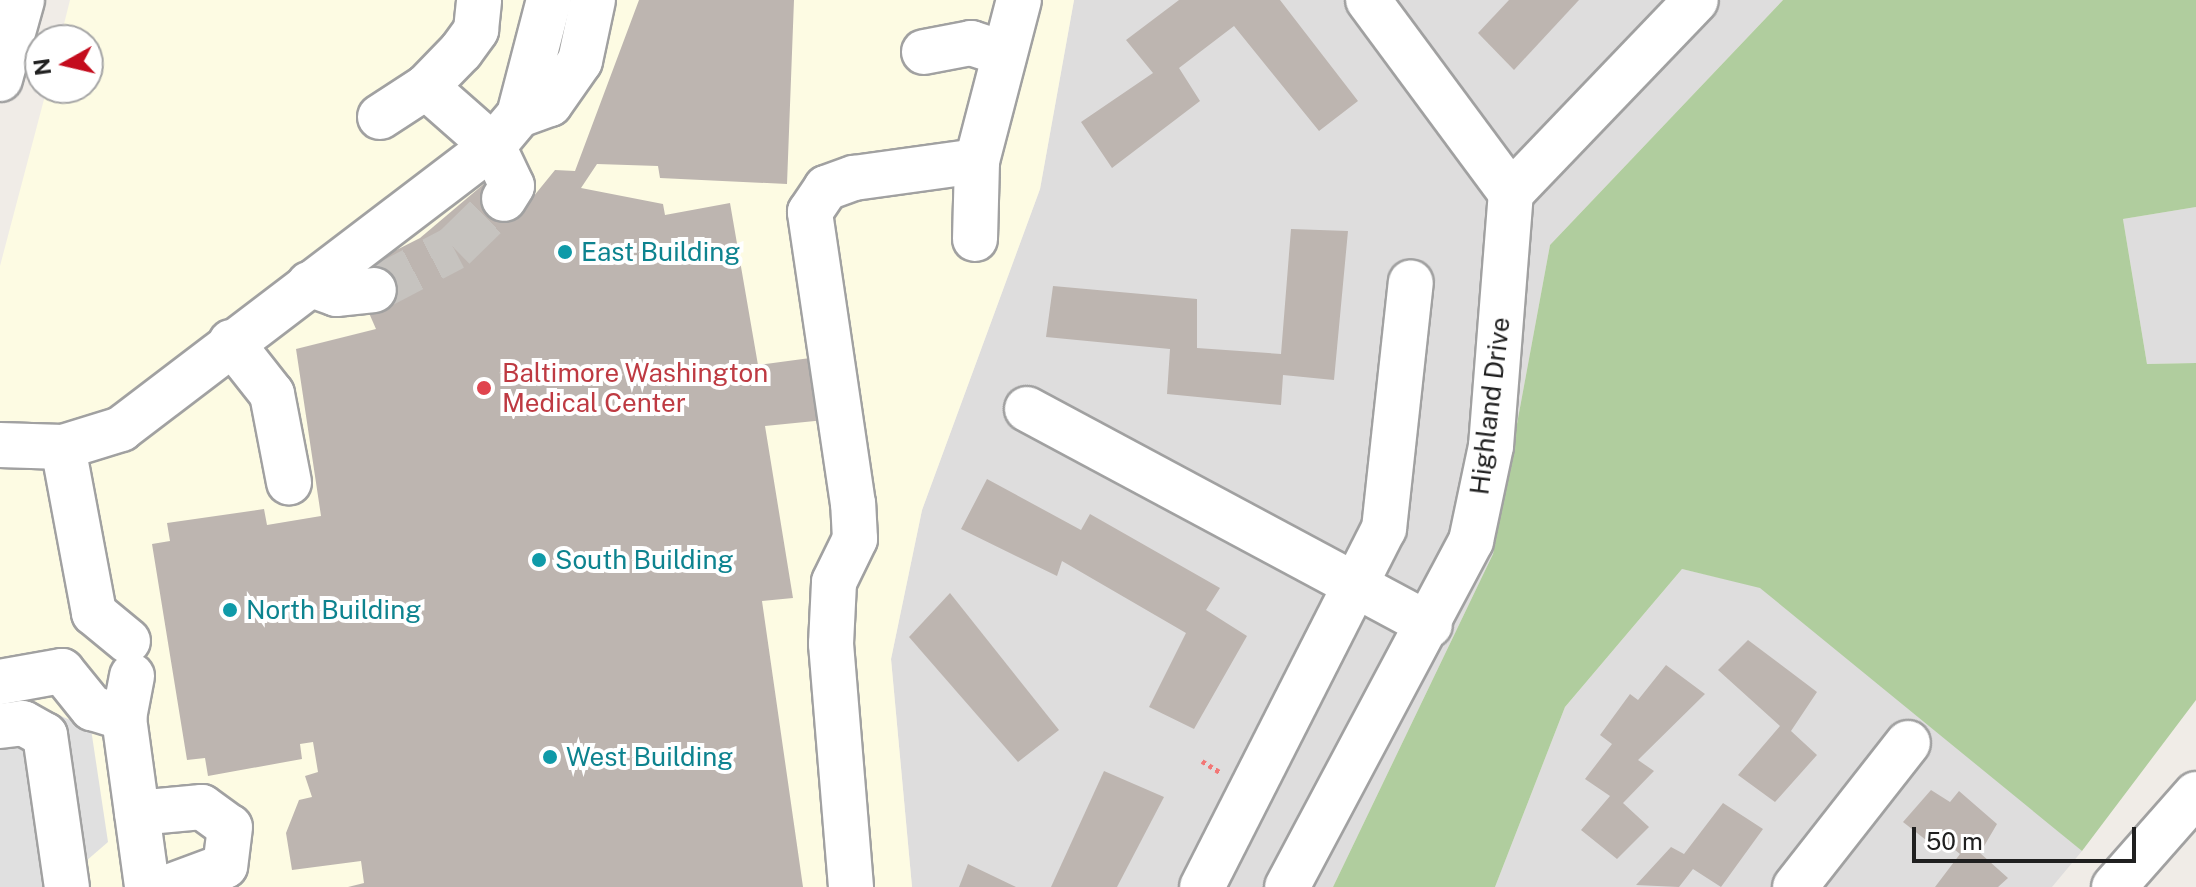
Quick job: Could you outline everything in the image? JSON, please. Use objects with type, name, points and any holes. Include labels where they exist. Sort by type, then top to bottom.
[{"type":"street","points":[[0,79],[22,0]]},
{"type":"street","points":[[380,117],[426,87],[476,30],[479,0]]},
{"type":"street","points":[[975,239],[977,161],[1001,53],[1019,0]]},
{"type":"street","points":[[1368,0],[1511,193],[1696,0]]},
{"type":"street","points":[[0,445],[63,447],[121,429],[506,130],[550,104],[580,61],[592,14],[549,8],[506,130],[512,186],[504,199]]},
{"type":"street","points":[[924,52],[971,43],[1001,53]]},
{"type":"street","points":[[426,87],[506,130]]},
{"type":"street","points":[[851,887],[831,644],[834,582],[855,539],[847,426],[810,212],[826,188],[854,178],[977,161]]},
{"type":"street","name":"Highland Drive","points":[[1287,887],[1430,625],[1471,541],[1491,446],[1511,193]]},
{"type":"street","points":[[1202,887],[1351,583],[1384,529],[1411,282]]},
{"type":"street","points":[[309,284],[336,294],[374,290]]},
{"type":"street","points":[[231,342],[272,394],[289,482]]},
{"type":"street","points":[[1027,409],[1430,625]]},
{"type":"street","points":[[63,447],[94,613],[130,658],[124,718],[147,887]]},
{"type":"street","points":[[62,671],[94,613]]},
{"type":"street","points":[[62,671],[92,708],[124,718]]},
{"type":"street","points":[[0,682],[62,671]]},
{"type":"street","points":[[0,726],[23,723],[45,735],[67,887]]},
{"type":"street","points":[[1795,887],[1908,743]]},
{"type":"street","points":[[2114,887],[2196,794]]},
{"type":"street","points":[[137,813],[202,807],[230,827],[225,866],[168,887]]},
{"type":"shaded area","name":"Baltimore Washington Medical Center","points":[[70,0],[1074,0],[1040,189],[922,510],[891,659],[912,887],[0,887],[0,266],[43,104],[104,104],[104,24],[64,24]]},
{"type":"shaded area","points":[[1074,0],[1783,0],[1550,245],[1493,554],[1333,887],[912,887],[891,659],[922,510],[1040,189]]},
{"type":"shaded area","points":[[2196,207],[2196,363],[2147,364],[2123,219]]},
{"type":"shaded area","points":[[1682,569],[1777,591],[2082,851],[2052,887],[1495,887],[1565,707]]},
{"type":"shaded area","points":[[0,698],[19,698],[91,729],[108,842],[56,887],[0,887]]},
{"type":"green space","points":[[1783,0],[2196,0],[2196,207],[2123,219],[2147,364],[2196,363],[2196,700],[2082,851],[1760,588],[1682,569],[1565,707],[1495,887],[1333,887],[1493,554],[1550,245]]},
{"type":"building","points":[[639,0],[794,0],[787,184],[660,178],[658,166],[597,164],[581,188],[663,204],[665,215],[730,203],[758,365],[825,356],[835,419],[765,426],[793,598],[762,601],[803,887],[348,887],[364,883],[361,861],[292,870],[286,833],[299,800],[312,797],[305,776],[318,772],[313,742],[300,744],[302,759],[208,776],[205,758],[187,760],[152,544],[170,541],[167,523],[264,509],[267,525],[321,516],[296,349],[376,329],[369,313],[382,307],[365,266],[420,238],[485,183],[520,213],[555,170],[575,171]]},
{"type":"building","points":[[1179,0],[1280,0],[1358,101],[1319,131],[1234,26],[1179,68],[1200,101],[1112,168],[1081,122],[1153,73],[1126,40]]},
{"type":"building","points":[[1509,0],[1579,0],[1514,70],[1478,33]]},
{"type":"building","points":[[1291,229],[1348,231],[1334,380],[1283,375],[1281,405],[1167,394],[1170,349],[1046,337],[1053,286],[1197,299],[1197,348],[1281,354]]},
{"type":"building","points":[[987,479],[1081,530],[1090,514],[1220,588],[1206,610],[1247,636],[1194,729],[1149,707],[1186,633],[1062,561],[1057,576],[961,529]]},
{"type":"building","points":[[950,593],[1059,730],[1018,762],[909,637]]},
{"type":"building","points":[[1748,640],[1817,692],[1791,731],[1817,755],[1775,802],[1738,775],[1780,726],[1718,670]]},
{"type":"building","points":[[1666,665],[1705,694],[1638,760],[1654,771],[1623,803],[1649,827],[1617,859],[1581,830],[1610,796],[1585,779],[1612,744],[1600,735],[1630,694],[1638,700]]},
{"type":"building","points":[[1104,771],[1164,797],[1117,887],[1051,887]]},
{"type":"building","points":[[1931,790],[1950,802],[1959,791],[1997,824],[1980,853],[2008,878],[1998,887],[1935,887],[1960,854],[1932,831],[1926,840],[1903,822]]},
{"type":"building","points":[[1723,803],[1763,829],[1721,887],[1693,869],[1679,887],[1636,885],[1671,847],[1684,854]]},
{"type":"building","points":[[968,864],[1016,887],[959,887]]},
{"type":"tunnel","points":[[374,290],[454,248],[504,199]]},
{"type":"place","name":"East Building","points":[[565,252]]},
{"type":"place","name":"Baltimore Washington Medical Center","points":[[484,388]]},
{"type":"place","name":"South Building","points":[[539,560]]},
{"type":"place","name":"North Building","points":[[230,610]]},
{"type":"place","name":"West Building","points":[[550,757]]}]
